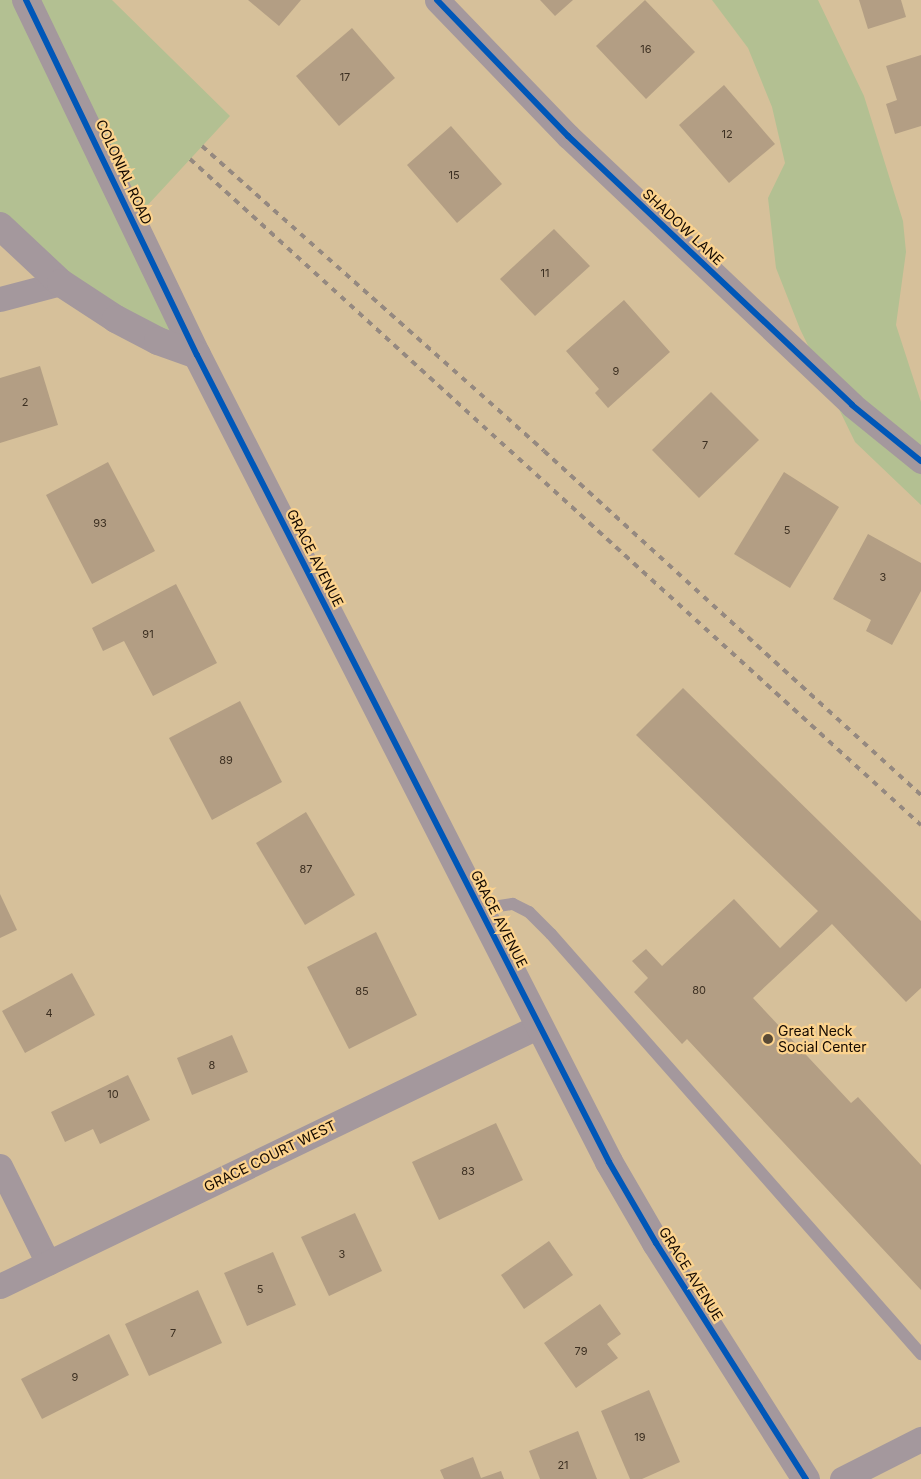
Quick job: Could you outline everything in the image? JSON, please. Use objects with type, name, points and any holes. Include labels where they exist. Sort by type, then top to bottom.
[{"type":"street","name":"COLONIAL ROAD","points":[[26,0],[197,355]]},
{"type":"street","name":"SHADOW LANE","points":[[437,0],[575,143],[852,405],[921,461]]},
{"type":"street","points":[[0,226],[61,283],[116,319],[158,341],[197,355]]},
{"type":"street","points":[[0,299],[61,283]]},
{"type":"street","name":"GRACE AVENUE","points":[[197,355],[609,1162],[656,1243],[806,1479]]},
{"type":"street","name":"GRACE COURT WEST","points":[[0,1286],[539,1026]]},
{"type":"street","points":[[0,1166],[48,1263]]},
{"type":"street","points":[[842,1479],[921,1439]]},
{"type":"lane","points":[[480,908],[513,904],[529,912],[540,923],[921,1354]]},
{"type":"green space","points":[[0,0],[112,0],[230,116],[133,221],[197,355],[158,341],[0,226]]},
{"type":"green space","points":[[712,0],[818,0],[864,96],[903,221],[906,252],[896,325],[921,402],[921,505],[855,442],[800,329],[776,268],[768,198],[785,163],[772,107],[748,48]]},
{"type":"building","points":[[248,0],[301,0],[279,26]]},
{"type":"building","points":[[540,0],[573,0],[555,16]]},
{"type":"building","points":[[645,0],[695,52],[646,99],[596,46]]},
{"type":"building","points":[[859,0],[901,0],[906,17],[868,29]]},
{"type":"building","points":[[352,28],[395,78],[339,126],[296,76]]},
{"type":"building","points":[[921,55],[921,126],[895,134],[886,104],[897,100],[886,66]]},
{"type":"building","points":[[724,85],[775,144],[729,183],[679,125]]},
{"type":"building","points":[[451,126],[502,184],[457,223],[407,165]]},
{"type":"building","points":[[554,229],[590,266],[535,316],[500,279]]},
{"type":"building","points":[[624,300],[670,352],[608,408],[595,393],[599,389],[566,351]]},
{"type":"building","points":[[40,366],[58,425],[0,443],[0,378]]},
{"type":"building","points":[[711,392],[759,440],[699,498],[652,450]]},
{"type":"building","points":[[108,462],[155,551],[92,584],[46,495]]},
{"type":"building","points":[[784,472],[839,507],[790,588],[734,554]]},
{"type":"building","points":[[868,534],[921,563],[921,591],[892,645],[866,631],[871,620],[833,599]]},
{"type":"building","points":[[176,584],[217,663],[153,696],[124,641],[103,651],[92,628]]},
{"type":"building","points":[[683,688],[921,921],[921,988],[906,1002],[832,924],[753,998],[851,1103],[858,1097],[921,1165],[921,1290],[687,1039],[682,1044],[634,992],[648,978],[632,961],[646,949],[662,966],[734,899],[780,948],[818,911],[636,735]]},
{"type":"building","points":[[240,701],[282,782],[212,820],[169,738]]},
{"type":"building","points":[[306,812],[355,895],[305,925],[256,843]]},
{"type":"building","points":[[0,894],[17,930],[0,938]]},
{"type":"building","points":[[376,932],[417,1015],[349,1049],[307,967]]},
{"type":"building","points":[[72,973],[95,1015],[25,1053],[2,1011]]},
{"type":"building","points":[[232,1035],[248,1072],[192,1095],[177,1058]]},
{"type":"building","points":[[128,1075],[150,1120],[100,1144],[93,1129],[65,1142],[51,1112]]},
{"type":"building","points":[[496,1123],[523,1180],[439,1220],[412,1162]]},
{"type":"building","points":[[355,1213],[382,1271],[329,1296],[301,1237]]},
{"type":"building","points":[[549,1241],[573,1275],[524,1309],[501,1275]]},
{"type":"building","points":[[273,1252],[296,1305],[247,1326],[224,1273]]},
{"type":"building","points":[[198,1290],[222,1343],[149,1376],[125,1324]]},
{"type":"building","points":[[600,1304],[621,1334],[607,1344],[618,1358],[576,1388],[544,1343]]},
{"type":"building","points":[[109,1334],[129,1375],[42,1419],[21,1379]]},
{"type":"building","points":[[649,1390],[680,1462],[642,1479],[630,1479],[601,1411]]},
{"type":"building","points":[[578,1431],[597,1479],[540,1479],[529,1451]]},
{"type":"building","points":[[473,1457],[481,1478],[501,1471],[504,1479],[444,1479],[440,1470]]},
{"type":"railway","points":[[202,146],[544,451],[921,795]]},
{"type":"railway","points":[[190,159],[921,825]]},
{"type":"cycle path","points":[[26,0],[197,355],[609,1162],[656,1243],[806,1479]]},
{"type":"cycle path","points":[[437,0],[568,136],[852,405],[921,461]]},
{"type":"place","name":"Great Neck Social Center","points":[[768,1039]]}]
